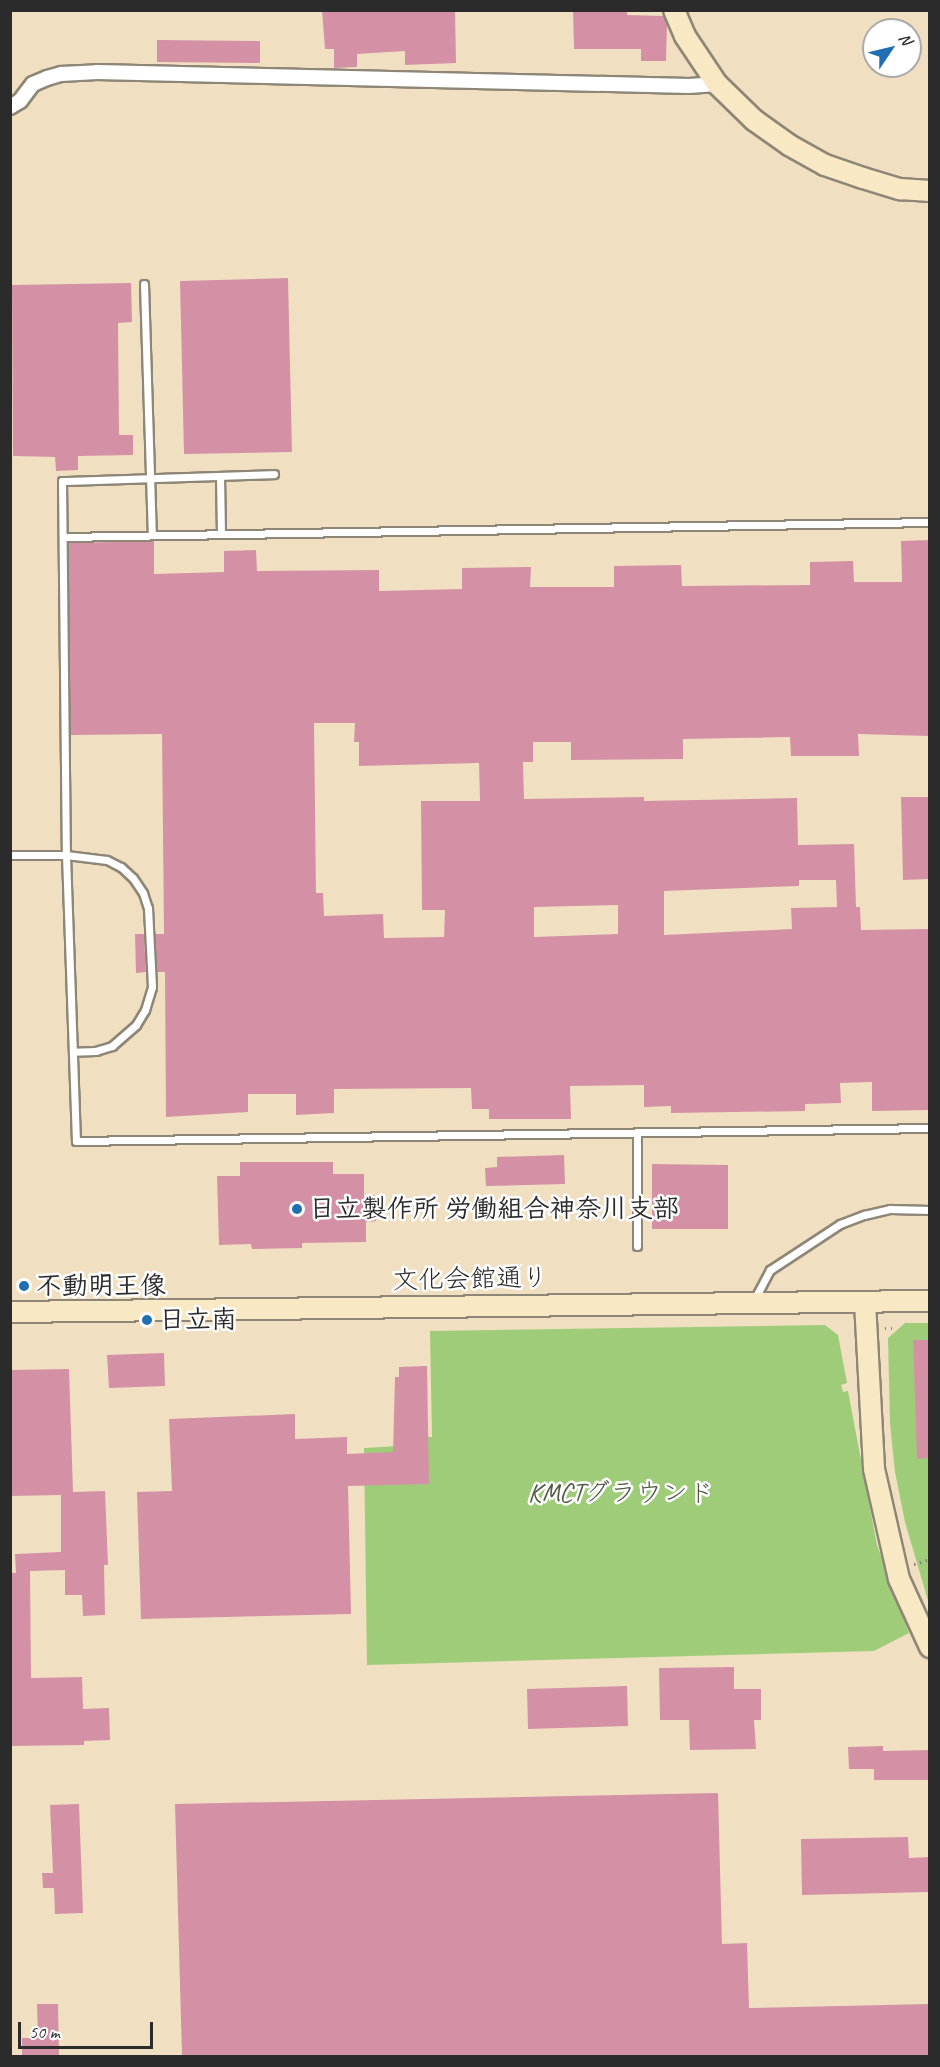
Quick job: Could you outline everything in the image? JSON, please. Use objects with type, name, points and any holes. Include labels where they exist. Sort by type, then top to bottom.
[{"type":"street","points":[[674,10],[686,36],[717,84],[754,120],[789,145],[825,165],[900,189],[930,190]]},
{"type":"street","points":[[10,107],[20,101],[33,84],[47,78],[61,74],[97,72],[689,86],[717,84]]},
{"type":"street","name":"文化会館通り","points":[[10,1312],[930,1301]]},
{"type":"street","points":[[865,1302],[874,1469],[899,1579],[930,1647]]},
{"type":"lane","points":[[144,284],[152,534]]},
{"type":"lane","points":[[274,474],[62,482],[66,855],[76,1141],[637,1135],[930,1128]]},
{"type":"lane","points":[[220,476],[221,534]]},
{"type":"lane","points":[[63,537],[930,522]]},
{"type":"lane","points":[[10,855],[66,855],[114,864],[133,878],[148,908],[152,987],[145,1010],[125,1038],[104,1049],[73,1052]]},
{"type":"lane","points":[[637,1135],[637,1246]]},
{"type":"lane","points":[[753,1302],[770,1270],[840,1224],[890,1209],[930,1210]]},
{"type":"path","points":[[885,1328],[892,1328]]},
{"type":"path","points":[[912,1565],[930,1559]]},
{"type":"green space","points":[[905,1323],[929,1323],[929,1604],[905,1522],[895,1472],[890,1423],[888,1338]]},
{"type":"green space","name":"KMCTグラウンド","points":[[825,1325],[838,1335],[847,1383],[841,1385],[843,1392],[848,1391],[877,1545],[909,1633],[874,1651],[367,1665],[364,1448],[417,1445],[416,1438],[432,1437],[430,1331]]},
{"type":"building","points":[[322,10],[455,10],[456,63],[405,65],[405,51],[357,54],[357,67],[334,68],[334,49],[325,49]]},
{"type":"building","points":[[573,10],[627,10],[627,15],[664,16],[667,23],[666,61],[641,61],[641,49],[574,49]]},
{"type":"building","points":[[157,40],[260,41],[260,63],[157,62]]},
{"type":"building","points":[[288,278],[292,452],[184,454],[180,281]]},
{"type":"building","points":[[131,283],[132,322],[118,323],[119,435],[133,435],[133,455],[78,456],[78,470],[56,471],[55,457],[13,456],[12,285]]},
{"type":"building","points":[[930,540],[930,736],[858,734],[859,756],[791,756],[790,737],[683,739],[683,759],[571,760],[571,742],[533,742],[533,762],[523,762],[524,799],[644,797],[644,801],[797,798],[798,845],[854,844],[856,907],[860,907],[861,930],[930,929],[930,1110],[872,1111],[872,1082],[840,1083],[841,1103],[805,1104],[805,1111],[671,1113],[671,1106],[644,1107],[644,1085],[570,1086],[571,1119],[489,1119],[489,1109],[472,1109],[471,1088],[334,1089],[334,1113],[296,1115],[296,1094],[248,1094],[248,1112],[166,1117],[165,972],[157,972],[155,934],[164,934],[162,734],[70,735],[68,543],[154,541],[154,574],[224,572],[224,551],[256,550],[257,571],[379,570],[379,591],[462,589],[462,568],[531,567],[530,587],[614,587],[614,566],[681,565],[682,586],[810,585],[810,562],[853,561],[854,582],[902,582],[901,541]],"holes":[[[314,723],[355,723],[354,742],[359,742],[359,766],[479,763],[480,801],[421,801],[422,910],[445,910],[444,937],[384,938],[383,914],[324,916],[323,893],[316,893]],[[799,880],[836,880],[837,907],[791,908],[792,929],[664,935],[664,891],[799,886]],[[618,905],[618,934],[534,937],[534,907]]]},
{"type":"building","points":[[901,797],[930,797],[930,879],[903,880]]},
{"type":"building","points":[[135,934],[144,934],[146,972],[136,973]]},
{"type":"building","points":[[564,1155],[565,1184],[486,1186],[485,1168],[497,1167],[497,1157]]},
{"type":"building","name":"日立製作所 労働組合神奈川支部","points":[[240,1162],[333,1162],[333,1174],[364,1174],[364,1196],[375,1195],[376,1221],[366,1222],[366,1242],[302,1243],[302,1248],[252,1249],[251,1244],[219,1245],[217,1176],[240,1176]]},
{"type":"building","points":[[652,1164],[728,1165],[728,1229],[652,1229]]},
{"type":"building","points":[[913,1340],[930,1340],[930,1458],[917,1459]]},
{"type":"building","points":[[164,1353],[165,1386],[109,1388],[107,1355]]},
{"type":"building","points":[[427,1366],[429,1484],[348,1486],[351,1614],[141,1619],[137,1492],[172,1491],[169,1419],[295,1414],[295,1439],[347,1437],[347,1454],[393,1452],[395,1377],[399,1377],[399,1367]]},
{"type":"building","points":[[69,1369],[73,1492],[105,1491],[108,1565],[104,1565],[105,1615],[83,1616],[82,1595],[65,1595],[65,1570],[30,1571],[31,1678],[82,1677],[83,1709],[109,1708],[110,1740],[84,1741],[84,1745],[10,1746],[10,1573],[16,1573],[15,1554],[61,1552],[61,1495],[10,1496],[10,1370]]},
{"type":"building","points":[[734,1667],[734,1689],[761,1689],[761,1720],[754,1720],[756,1749],[690,1750],[689,1720],[660,1720],[659,1668]]},
{"type":"building","points":[[627,1686],[628,1726],[528,1729],[527,1689]]},
{"type":"building","points":[[883,1746],[883,1751],[930,1750],[930,1780],[874,1780],[874,1769],[849,1769],[848,1747]]},
{"type":"building","points":[[718,1793],[722,1944],[747,1943],[749,2008],[929,2004],[930,2056],[182,2056],[175,1804]]},
{"type":"building","points":[[79,1804],[83,1913],[55,1914],[54,1888],[43,1888],[42,1873],[53,1873],[50,1805]]},
{"type":"building","points":[[908,1837],[909,1858],[930,1857],[930,1892],[802,1895],[801,1839]]},
{"type":"building","points":[[37,2004],[58,2004],[59,2056],[22,2056],[22,2038],[38,2038]]},
{"type":"place","name":"日立製作所 労働組合神奈川支部","points":[[297,1209]]},
{"type":"place","name":"不動明王像","points":[[24,1286]]},
{"type":"place","name":"日立南","points":[[147,1320]]}]
